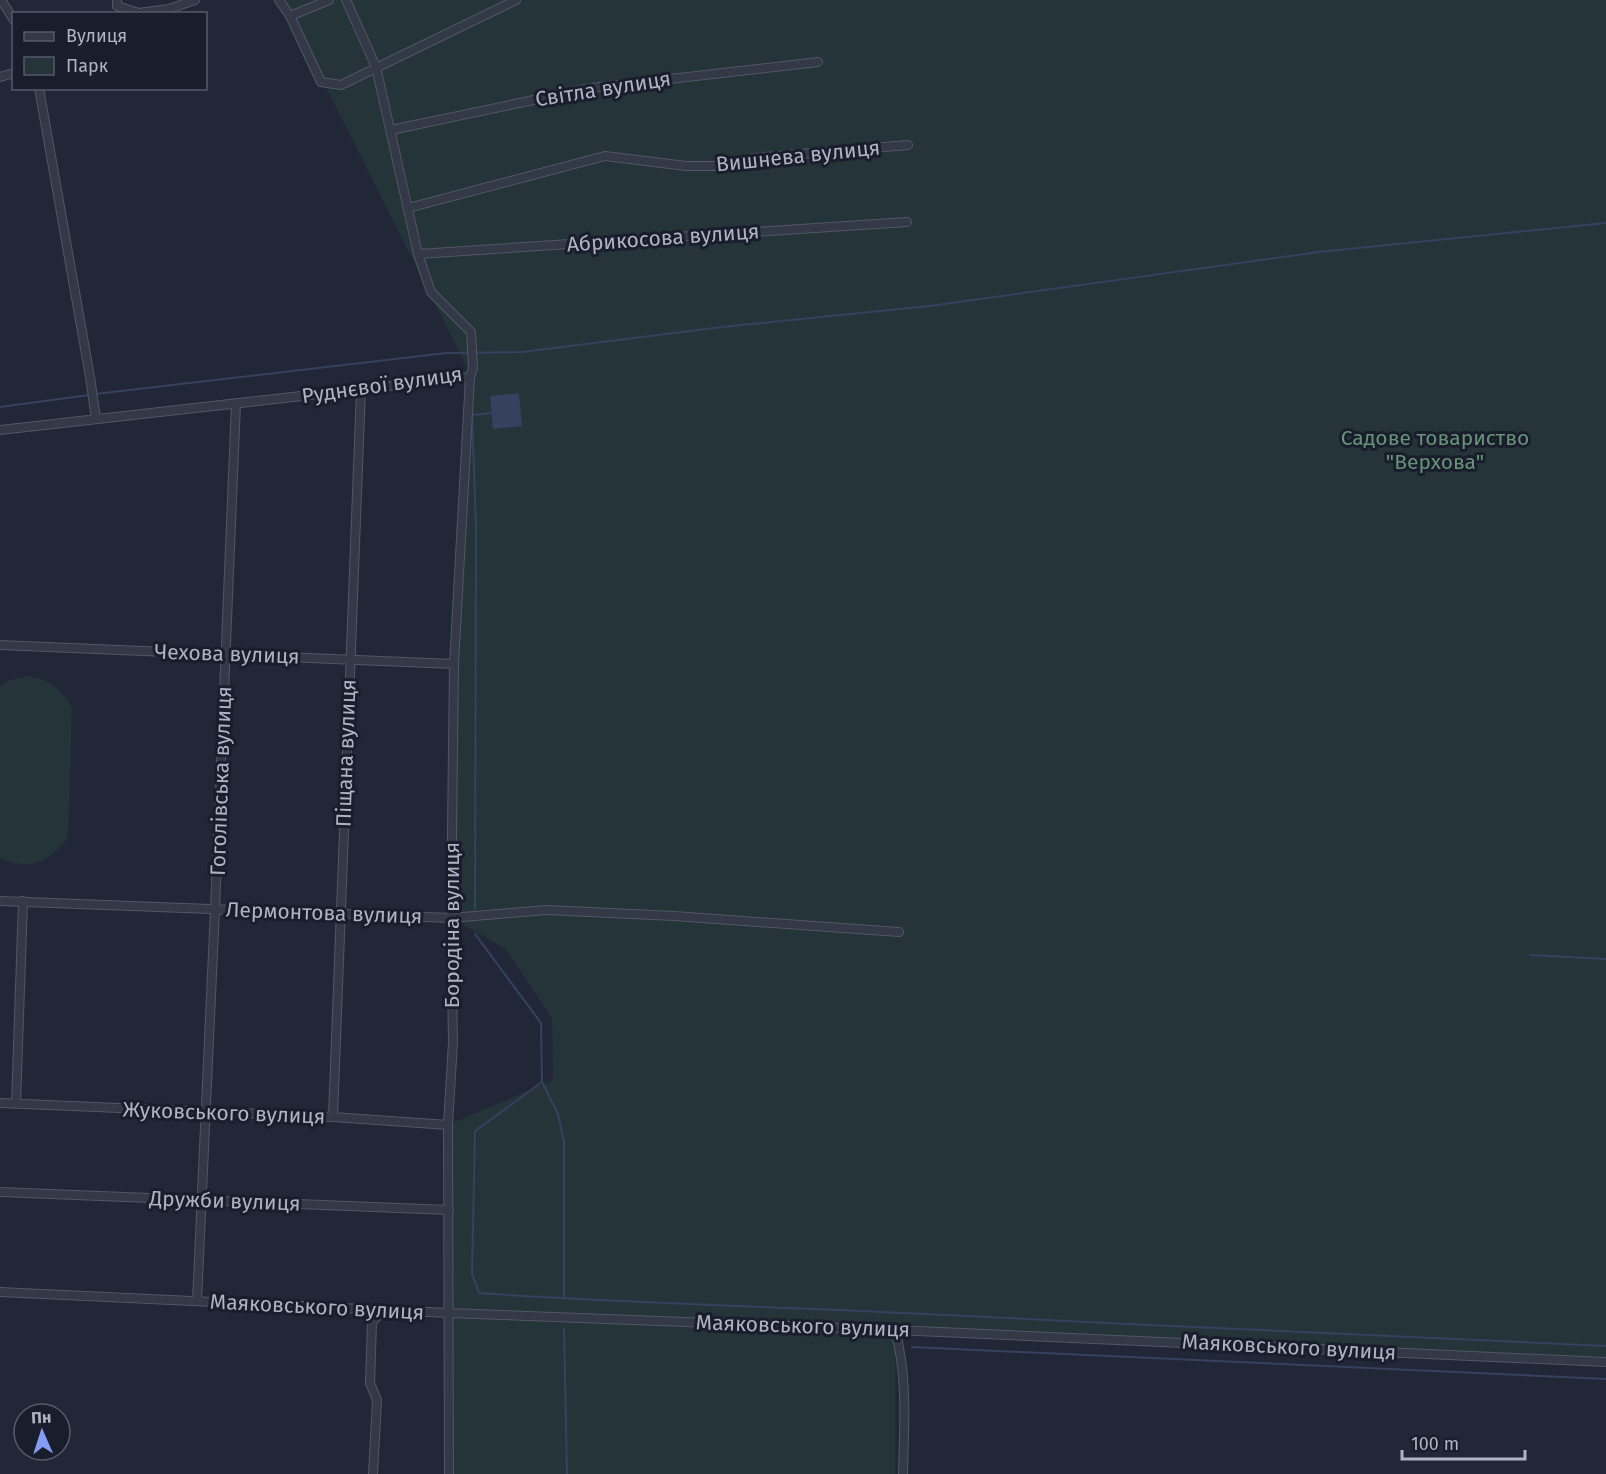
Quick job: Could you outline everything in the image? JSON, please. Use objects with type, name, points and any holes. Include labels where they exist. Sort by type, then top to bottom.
[{"type":"street","points":[[1,0],[12,17]]},
{"type":"street","points":[[146,12],[169,9],[195,0]]},
{"type":"street","points":[[279,0],[290,16],[321,82],[341,85],[516,0]]},
{"type":"street","points":[[290,16],[328,0]]},
{"type":"street","name":"Руднєвої вулиця","points":[[0,430],[361,389],[472,372],[471,332],[431,292],[418,254],[376,67],[346,0]]},
{"type":"street","points":[[116,6],[136,12]]},
{"type":"street","name":"Світла вулиця","points":[[391,130],[591,88],[818,62]]},
{"type":"street","points":[[39,90],[96,419]]},
{"type":"street","name":"Вишнева вулиця","points":[[408,208],[605,156],[686,166],[739,166],[754,158],[908,145]]},
{"type":"street","name":"Абрикосова вулиця","points":[[418,254],[907,222]]},
{"type":"street","name":"Бородіна вулиця","points":[[449,1474],[448,1125],[453,1042],[451,918],[454,664],[472,372]]},
{"type":"street","name":"Піщана вулиця","points":[[333,1117],[361,389]]},
{"type":"street","name":"Гоголівська вулиця","points":[[197,1302],[236,404]]},
{"type":"street","name":"Чехова вулиця","points":[[0,645],[454,664]]},
{"type":"street","name":"Лермонтова вулиця","points":[[0,901],[451,918],[547,910],[674,916],[899,932]]},
{"type":"street","points":[[16,1104],[23,902]]},
{"type":"street","name":"Жуковського вулиця","points":[[0,1103],[333,1117],[448,1125]]},
{"type":"street","name":"Дружби вулиця","points":[[0,1192],[449,1210]]},
{"type":"street","name":"Маяковського вулиця","points":[[0,1293],[1606,1362]]},
{"type":"street","points":[[373,1474],[377,1401],[370,1383],[372,1322],[384,1310]]},
{"type":"street","points":[[895,1330],[902,1354],[905,1399],[903,1474]]},
{"type":"green space","name":"Садове товариство \"Верхова\"","points":[[282,0],[1606,0],[1606,1357],[450,1311],[448,1125],[553,1080],[552,1018],[506,949],[451,918],[454,664],[472,377]]},
{"type":"green space","points":[[28,676],[54,686],[72,708],[68,837],[54,853],[46,858],[30,864],[21,864],[0,858],[0,686],[10,680]]},
{"type":"green space","points":[[451,1314],[895,1331],[895,1474],[450,1474]]},
{"type":"water","points":[[519,393],[522,426],[493,429],[490,396]]},
{"type":"waterway","points":[[95,394],[446,353],[522,352],[722,327],[930,306],[1319,252],[1606,223]]},
{"type":"waterway","points":[[0,407],[89,395]]},
{"type":"waterway","points":[[475,909],[476,527],[472,415],[492,413]]},
{"type":"waterway","points":[[475,934],[541,1023],[542,1082],[475,1131],[472,1274],[479,1293],[1606,1346]]},
{"type":"waterway","points":[[1530,955],[1606,959]]},
{"type":"waterway","points":[[542,1082],[558,1114],[564,1142],[564,1299]]},
{"type":"waterway","points":[[564,1329],[567,1474]]},
{"type":"waterway","points":[[912,1347],[1606,1379]]}]
